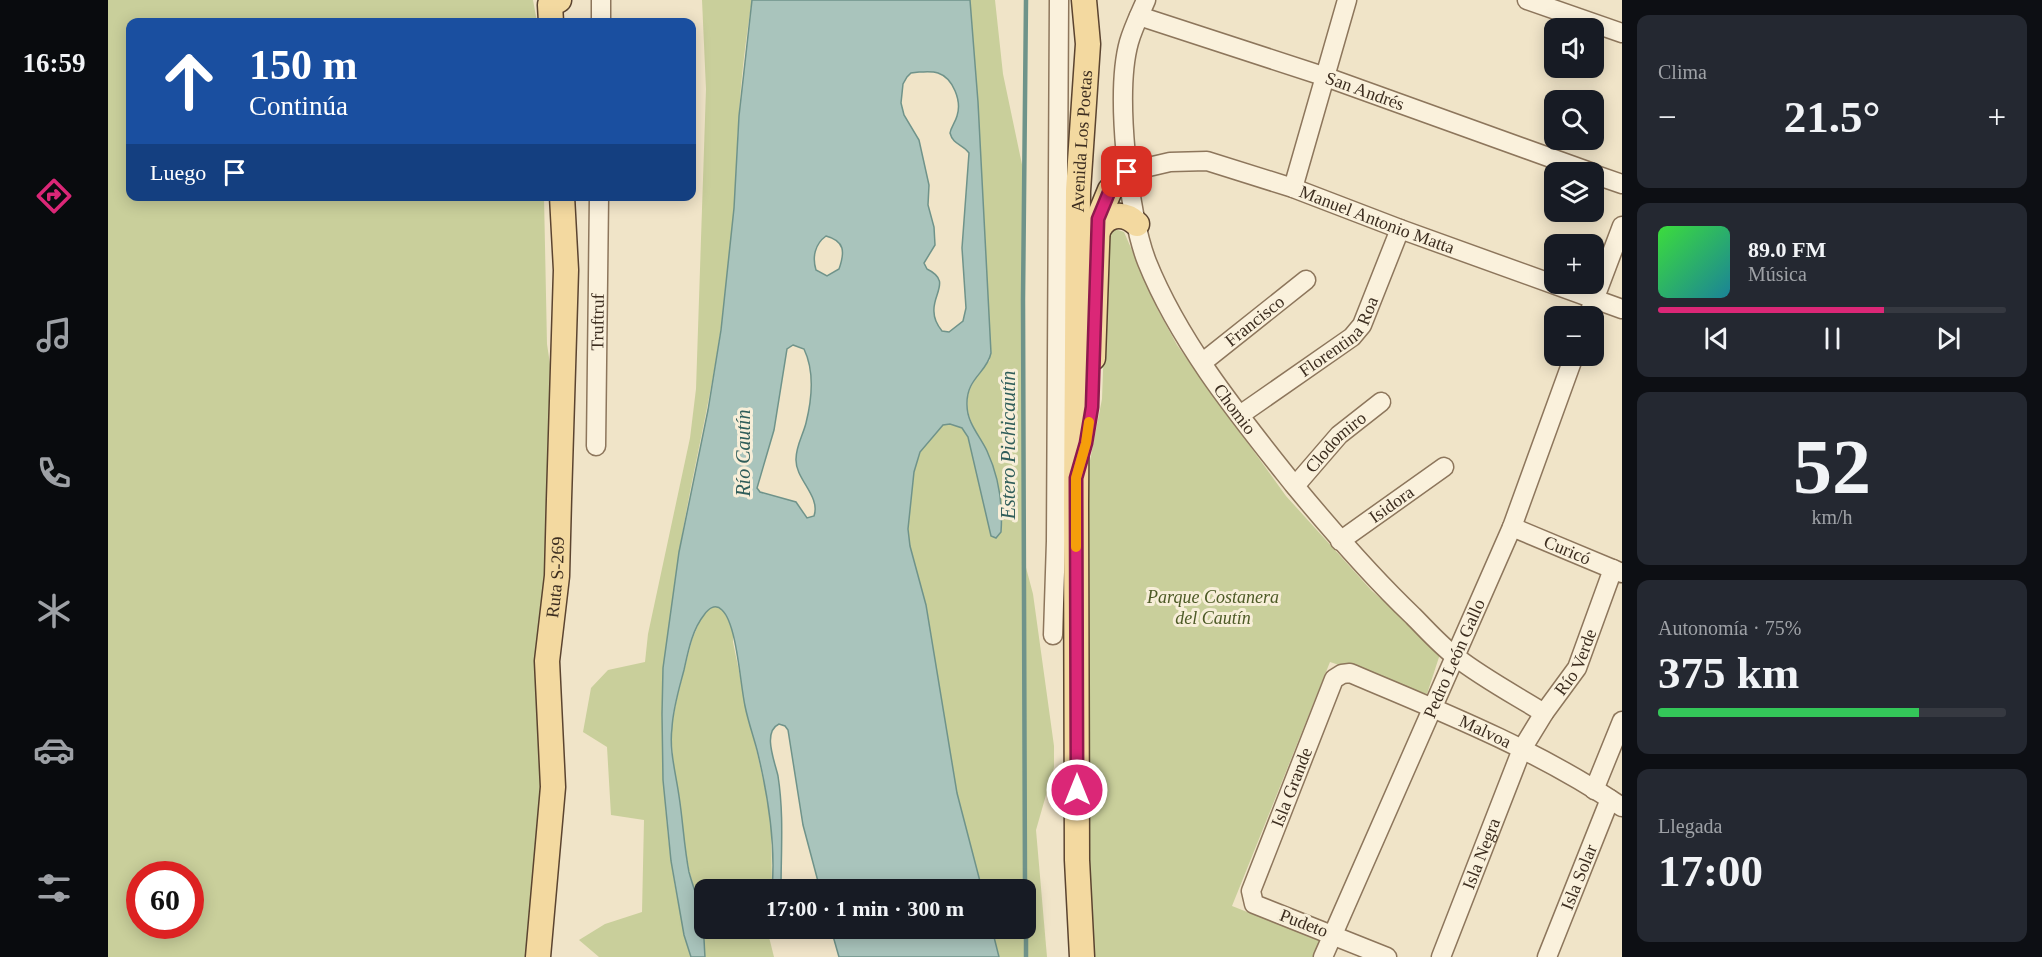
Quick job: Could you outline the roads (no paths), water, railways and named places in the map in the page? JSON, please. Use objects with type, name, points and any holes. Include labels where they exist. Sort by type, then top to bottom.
[{"type":"main road","name":"Avenida Los Poetas","points":[[1082,957],[1077,860],[1076,478],[1078,191],[1088,44],[1084,0]]},
{"type":"main road","name":"Avenida Los Poetas","points":[[1088,44],[1100,0]]},
{"type":"main road","points":[[1076,478],[1086,443],[1092,407],[1098,219],[1105,199],[1118,180],[1127,172]]},
{"type":"main road","name":"Ruta S-269","points":[[538,957],[553,787],[547,661],[557,576],[560,499],[566,270],[562,201]]},
{"type":"main road","points":[[1096,234],[1102,222],[1114,216],[1127,217],[1137,224]]},
{"type":"street","points":[[601,0],[601,18]]},
{"type":"street","points":[[1053,635],[1056,541],[1059,0]]},
{"type":"street","points":[[1293,188],[1347,0]]},
{"type":"street","points":[[1527,0],[1575,8],[1622,33]]},
{"type":"street","name":"San Andrés","points":[[1143,8],[1561,162]]},
{"type":"street","name":"Chomio","points":[[1143,8],[1129,43],[1125,70],[1127,172],[1146,260],[1180,328],[1240,415],[1295,486],[1374,579],[1455,657],[1544,713]]},
{"type":"street","name":"Manuel Antonio Matta","points":[[1127,172],[1170,162],[1207,161],[1293,188],[1587,306]]},
{"type":"street","name":"San Andrés","points":[[1604,178],[1622,184]]},
{"type":"street","name":"Truftruf","points":[[596,446],[599,201]]},
{"type":"street","points":[[1593,306],[1622,226]]},
{"type":"street","name":"Florentina Roa","points":[[1240,415],[1352,337],[1362,325],[1400,229]]},
{"type":"street","name":"Francisco","points":[[1203,362],[1306,280]]},
{"type":"street","name":"Manuel Antonio Matta","points":[[1604,308],[1622,309]]},
{"type":"street","name":"Pedro León Gallo","points":[[1323,957],[1512,527],[1570,366]]},
{"type":"street","name":"Clodomiro","points":[[1295,486],[1339,435],[1381,402]]},
{"type":"street","name":"Isidora","points":[[1340,541],[1444,467]]},
{"type":"street","name":"Curicó","points":[[1512,527],[1617,571]]},
{"type":"street","name":"Río Verde","points":[[1522,749],[1576,668],[1617,571]]},
{"type":"street","name":"Malvoa","points":[[1342,674],[1350,673],[1432,707],[1522,749],[1616,803]]},
{"type":"street","name":"Isla Grande","points":[[1254,904],[1251,891],[1334,680],[1342,674]]},
{"type":"street","points":[[1594,790],[1622,721]]},
{"type":"street","name":"Isla Negra","points":[[1441,957],[1522,749]]},
{"type":"street","name":"Isla Solar","points":[[1547,957],[1616,803]]},
{"type":"street","name":"Pudeto","points":[[1254,904],[1387,957]]},
{"type":"water","name":"Río Cautín","points":[[752,0],[970,0],[978,102],[991,353],[989,360],[970,388],[967,405],[969,418],[987,451],[997,481],[1001,501],[1001,532],[996,538],[991,536],[968,437],[962,428],[950,424],[943,425],[920,452],[914,472],[908,529],[910,546],[926,605],[957,793],[979,879],[817,879],[803,825],[788,730],[779,724],[774,728],[770,740],[781,804],[781,879],[773,879],[772,837],[765,784],[745,706],[735,640],[727,617],[722,610],[714,607],[700,621],[691,641],[675,706],[671,736],[687,863],[694,888],[694,939],[704,939],[705,957],[691,957],[684,935],[671,861],[663,780],[663,668],[679,552],[708,410],[721,330],[734,208],[739,116]],"holes":[[[931,72],[943,76],[955,91],[958,110],[950,133],[953,140],[969,153],[962,248],[966,308],[963,321],[949,332],[942,331],[935,317],[934,305],[940,283],[924,263],[935,245],[934,227],[928,205],[929,185],[919,140],[904,115],[901,103],[903,84],[907,77],[911,73]],[[826,236],[837,241],[843,252],[839,269],[827,276],[816,270],[815,265],[815,251]],[[793,345],[804,349],[811,376],[808,414],[796,459],[799,474],[814,501],[814,516],[807,518],[796,502],[760,492],[757,488],[774,430],[787,349]]]},
{"type":"water","points":[[834,939],[994,939],[999,957],[839,957]]},
{"type":"waterway","name":"Estero Pichicautín","points":[[1025,879],[1023,300],[1026,0]]},
{"type":"waterway","name":"Estero Pichicautín","points":[[1026,939],[1026,957]]},
{"type":"park label","name":"Parque Costanera del Cautín","points":[[1213,607]]}]
